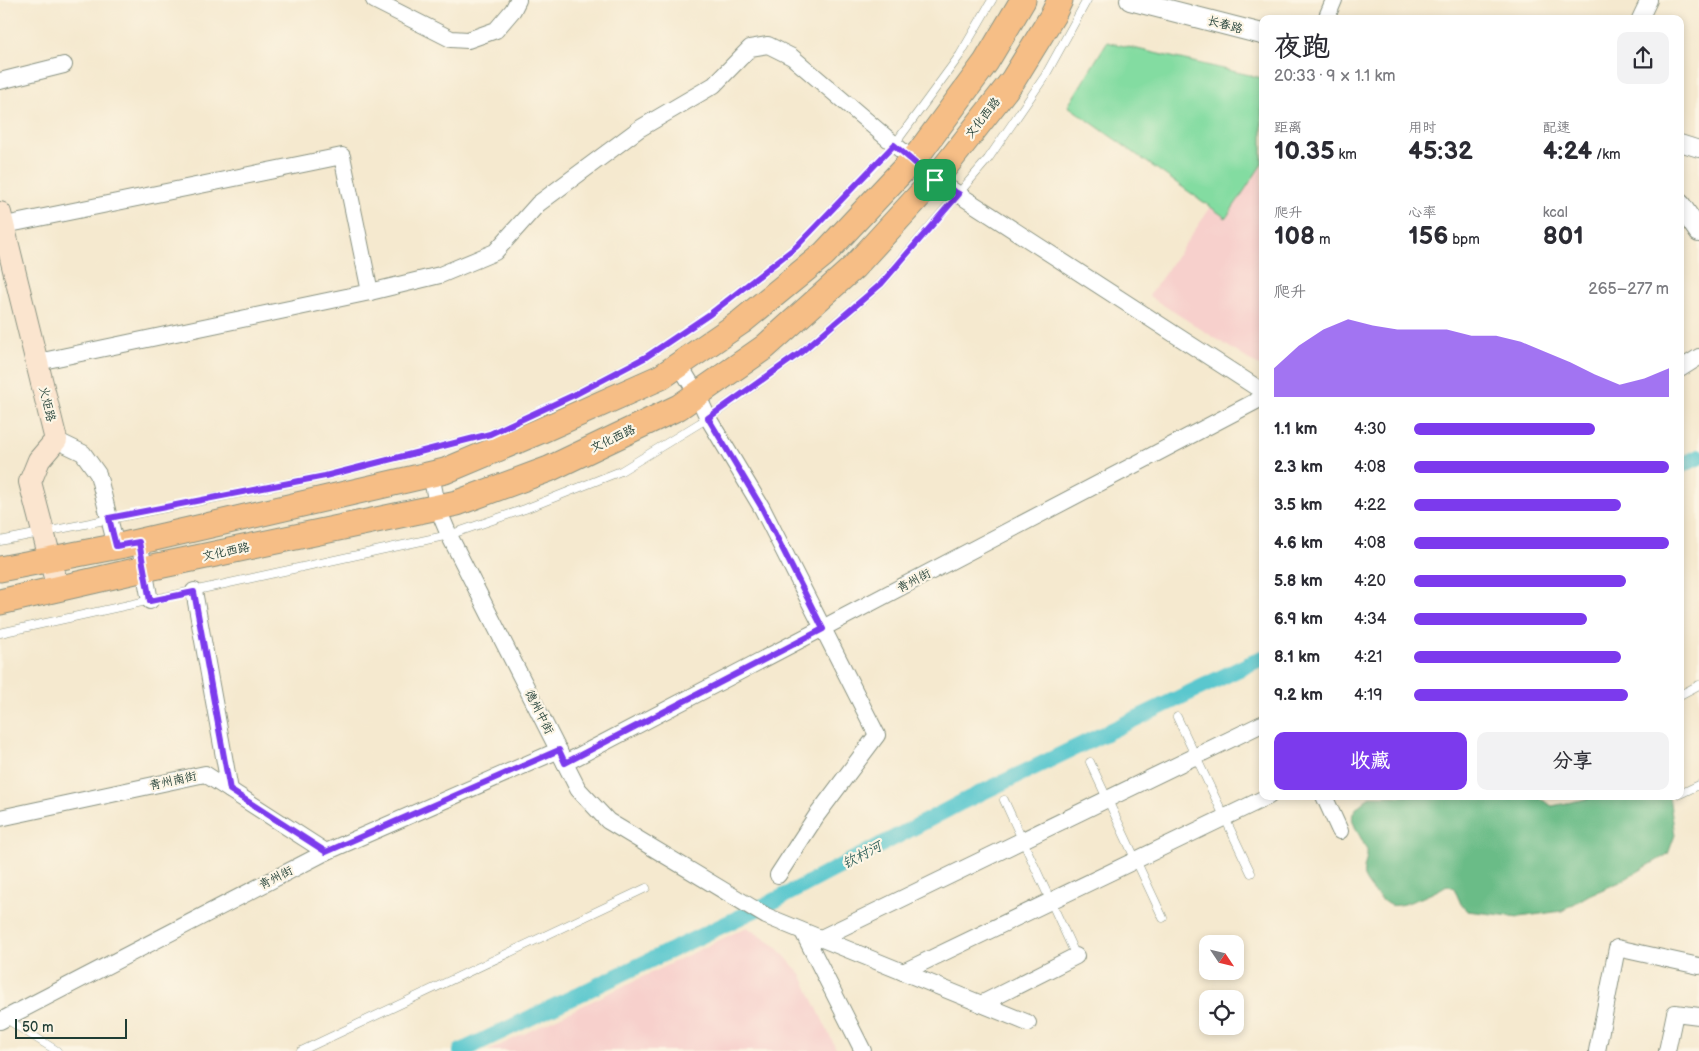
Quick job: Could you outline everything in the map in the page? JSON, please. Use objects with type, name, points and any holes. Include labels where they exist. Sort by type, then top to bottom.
[{"type":"main road","points":[[0,570],[127,544],[446,471],[661,377],[741,322],[824,254],[903,153],[919,153],[986,62],[1024,0]]},
{"type":"main road","name":"文化西路","points":[[0,602],[144,569],[438,509],[549,469],[679,407],[765,347],[854,267],[935,180],[1013,80],[1053,15],[1060,0]]},
{"type":"main road","name":"火炬路","points":[[1,221],[38,362],[56,440]]},
{"type":"main road","points":[[56,440],[40,460],[30,482],[58,589]]},
{"type":"street","points":[[374,0],[451,39],[468,40],[496,30],[513,10],[518,0]]},
{"type":"street","name":"长春路","points":[[1130,0],[1259,33]]},
{"type":"street","points":[[1328,15],[1334,0]]},
{"type":"street","points":[[1642,15],[1649,0]]},
{"type":"street","points":[[38,362],[370,292],[440,275],[495,252],[538,204],[639,129],[714,85],[750,48],[768,44],[792,56],[935,180],[1259,389]]},
{"type":"street","points":[[0,81],[64,65]]},
{"type":"street","points":[[1684,145],[1699,149]]},
{"type":"street","points":[[1,221],[342,156],[370,292]]},
{"type":"street","points":[[1684,210],[1699,232]]},
{"type":"street","points":[[1684,366],[1699,357]]},
{"type":"street","points":[[679,364],[697,394],[708,418],[762,508],[877,735],[817,815],[778,876]]},
{"type":"street","name":"青州街","points":[[3,1020],[326,852],[562,756],[823,629],[1259,400]]},
{"type":"street","points":[[56,440],[83,453],[98,474],[109,518],[144,569],[150,601]]},
{"type":"street","name":"德州中街","points":[[431,474],[438,509],[449,535],[578,789],[608,821],[766,916],[1028,1023]]},
{"type":"street","points":[[194,592],[230,790]]},
{"type":"street","points":[[819,939],[1259,725]]},
{"type":"street","name":"青州南街","points":[[0,818],[205,774],[326,852]]},
{"type":"street","points":[[903,972],[1261,800]]},
{"type":"street","points":[[1326,800],[1340,831]]},
{"type":"street","points":[[803,932],[863,1051]]},
{"type":"street","points":[[1597,1051],[1617,948],[1699,966]]},
{"type":"street","points":[[981,1004],[1077,960]]},
{"type":"street","points":[[1667,1051],[1675,1013],[1699,1016]]},
{"type":"lane","points":[[0,541],[325,476],[490,434],[574,395],[646,357],[710,314],[796,247],[903,153],[992,0]]},
{"type":"lane","points":[[0,634],[449,535],[525,509],[621,471],[708,418],[800,353],[881,284],[988,159],[1045,76],[1087,0]]},
{"type":"lane","points":[[1684,693],[1699,686]]},
{"type":"lane","points":[[1176,717],[1251,873]]},
{"type":"lane","points":[[1090,762],[1163,918]]},
{"type":"lane","points":[[1684,792],[1699,785]]},
{"type":"lane","points":[[1004,800],[1077,960]]},
{"type":"lane","points":[[301,1051],[646,888]]},
{"type":"lane","points":[[3,1020],[57,1051]]},
{"type":"shaded area","points":[[1107,42],[1259,77],[1259,366],[1149,296],[1211,207],[1068,106]]},
{"type":"shaded area","points":[[747,927],[777,947],[802,976],[837,1051],[488,1051]]},
{"type":"green space","points":[[1107,42],[1259,77],[1259,168],[1226,218],[1068,106]]},
{"type":"green space","points":[[1366,800],[1542,800],[1552,806],[1581,800],[1670,800],[1675,835],[1668,854],[1620,882],[1587,896],[1562,911],[1519,917],[1467,911],[1461,904],[1454,888],[1447,885],[1410,902],[1395,906],[1387,904],[1371,889],[1364,877],[1367,850],[1353,820],[1354,811]]},
{"type":"waterway","name":"钦村河","points":[[1684,464],[1699,457]]},
{"type":"waterway","name":"钦村河","points":[[461,1051],[780,898],[962,802],[1259,659]]},
{"type":"route","points":[[894,145],[935,180],[959,194],[881,284],[800,353],[708,418],[762,508],[823,629],[565,763],[559,750],[326,852],[230,790],[194,592],[150,601],[139,542],[116,546],[109,518],[325,476],[490,434],[574,395],[646,357],[710,314],[796,247],[894,145]]}]
